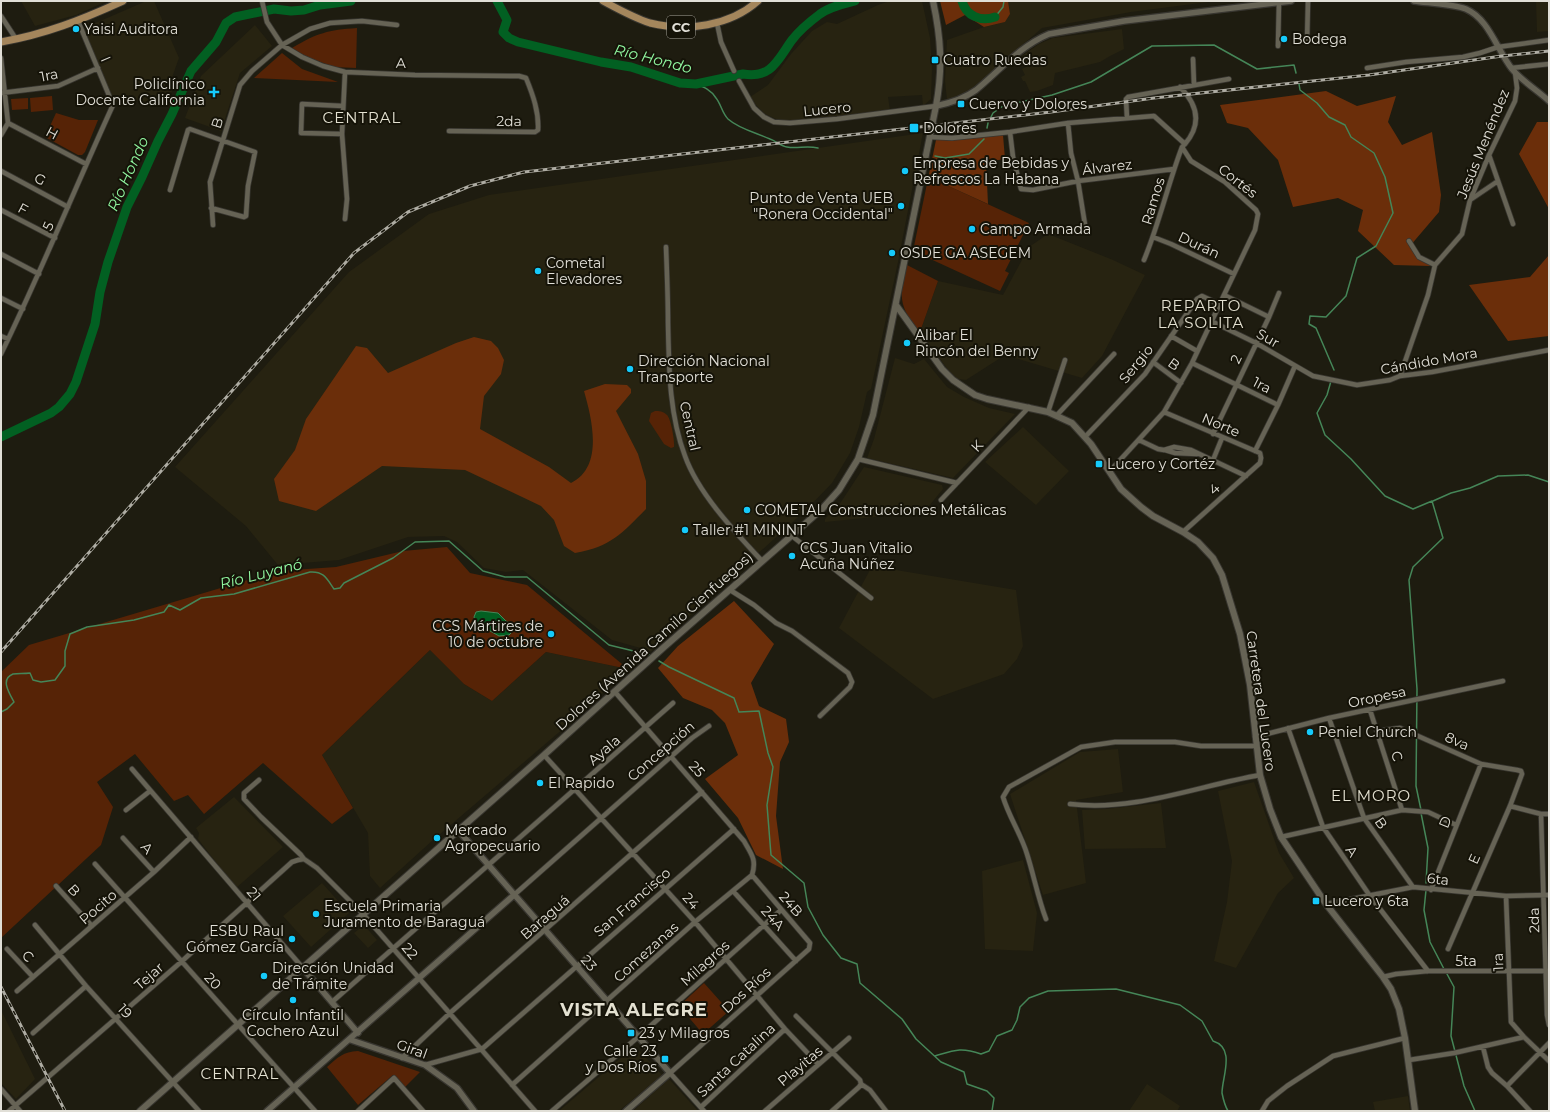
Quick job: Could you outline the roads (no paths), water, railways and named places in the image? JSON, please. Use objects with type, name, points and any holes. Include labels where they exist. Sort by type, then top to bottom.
[{"type":"main road","points":[[1,42],[38,34],[78,21],[122,1]]},
{"type":"main road","name":"CC","points":[[603,1],[635,17],[650,22],[670,26],[693,27],[717,23],[738,15],[758,1]]},
{"type":"main road","name":"Dolores (Avenida Camilo Cienfuegos)","points":[[140,1111],[792,536],[822,509],[839,490],[858,459],[873,415],[936,106],[941,76],[940,37],[933,1]]},
{"type":"main road","name":"Carretera del Lucero","points":[[896,305],[942,369],[954,380],[975,395],[1048,412],[1072,423],[1085,437],[1110,470],[1121,489],[1153,516],[1198,542],[1213,558],[1222,576],[1240,634],[1250,685],[1260,776],[1270,809],[1281,837],[1326,904],[1391,989],[1399,1009],[1405,1038],[1415,1111]]},
{"type":"street","points":[[262,1],[267,22],[282,45]]},
{"type":"street","points":[[936,106],[958,100],[975,91],[1026,47],[1037,39],[1048,34],[1124,21],[1291,1]]},
{"type":"street","points":[[1307,44],[1308,1]]},
{"type":"street","points":[[1414,1],[1465,9],[1479,18],[1498,47],[1502,56],[1513,70],[1549,101]]},
{"type":"street","points":[[1278,46],[1279,2]]},
{"type":"street","points":[[1,16],[16,39]]},
{"type":"street","name":"I","points":[[78,21],[113,105]]},
{"type":"street","name":"B","points":[[214,225],[211,208],[210,182],[240,85],[252,71],[282,45],[310,29],[330,22],[362,21],[398,25]]},
{"type":"street","points":[[717,23],[721,42],[734,71]]},
{"type":"street","points":[[1367,68],[1406,62],[1463,57],[1498,47],[1549,40]]},
{"type":"street","name":"A","points":[[282,45],[309,61],[345,72],[415,75],[518,76],[526,78]]},
{"type":"street","points":[[1,58],[3,92],[8,122],[1,135]]},
{"type":"street","points":[[1193,60],[1194,85]]},
{"type":"street","points":[[1513,70],[1549,64]]},
{"type":"street","name":"1ra","points":[[3,92],[58,86],[98,68]]},
{"type":"street","name":"Jesús Menéndez","points":[[1400,376],[1428,294],[1435,265],[1462,234],[1470,200],[1488,155],[1515,101],[1517,88],[1513,70]]},
{"type":"street","points":[[345,72],[342,134],[347,199],[345,219]]},
{"type":"street","name":"2da","points":[[449,131],[535,132],[538,130],[539,120],[536,106],[526,78]]},
{"type":"street","points":[[1127,118],[1126,99],[1128,97],[1229,78]]},
{"type":"street","name":"Lucero","points":[[739,81],[754,108],[764,117],[774,122],[790,123],[837,119],[936,106]]},
{"type":"street","name":"Ramos","points":[[1144,260],[1153,237],[1174,170],[1184,146],[1192,136],[1197,120],[1187,94],[1180,87]]},
{"type":"street","points":[[342,134],[301,133],[302,104],[344,106]]},
{"type":"street","name":"5","points":[[1,354],[39,274],[113,105]]},
{"type":"street","name":"Cortés","points":[[929,137],[952,138],[1010,132],[1068,123],[1154,116],[1184,146],[1191,161],[1225,182],[1256,210],[1258,214],[1255,230],[1181,383],[1164,412],[1110,470]]},
{"type":"street","name":"H","points":[[8,122],[86,164]]},
{"type":"street","points":[[1068,123],[1071,153],[1078,181],[1086,231]]},
{"type":"street","points":[[170,190],[188,130],[192,129],[255,152],[248,186],[246,216],[244,217],[211,208]]},
{"type":"street","name":"Álvarez","points":[[1010,132],[1013,157],[1021,189],[1033,190],[1078,181],[1174,170]]},
{"type":"street","points":[[1488,155],[1514,224]]},
{"type":"street","name":"G","points":[[1,171],[68,207]]},
{"type":"street","points":[[1470,200],[1498,180]]},
{"type":"street","name":"F","points":[[1,210],[55,238]]},
{"type":"street","name":"Durán","points":[[1153,237],[1234,274]]},
{"type":"street","points":[[1409,241],[1419,257],[1435,265]]},
{"type":"street","name":"Central","points":[[666,247],[672,405],[685,457],[701,489],[762,561]]},
{"type":"street","points":[[1,254],[39,274]]},
{"type":"street","name":"2","points":[[1213,434],[1279,293]]},
{"type":"street","points":[[1224,295],[1269,317]]},
{"type":"street","name":"Sergio","points":[[1085,437],[1145,374],[1197,298],[1202,296],[1219,304]]},
{"type":"street","points":[[1,298],[23,309]]},
{"type":"street","name":"Sur","points":[[1211,321],[1256,343],[1313,376]]},
{"type":"street","points":[[1,336],[8,340]]},
{"type":"street","points":[[1172,336],[1197,351]]},
{"type":"street","name":"Cándido Mora","points":[[1313,376],[1357,385],[1549,350]]},
{"type":"street","points":[[1057,415],[1114,354]]},
{"type":"street","points":[[1048,412],[1065,360]]},
{"type":"street","name":"B","points":[[1153,362],[1181,383]]},
{"type":"street","name":"1ra","points":[[1192,363],[1278,405]]},
{"type":"street","points":[[1255,451],[1278,405],[1295,366]]},
{"type":"street","name":"K","points":[[942,500],[956,483],[1029,407]]},
{"type":"street","name":"Norte","points":[[1164,412],[1255,451]]},
{"type":"street","points":[[1213,460],[1222,438]]},
{"type":"street","points":[[1139,440],[1158,449],[1175,453],[1201,454],[1246,476]]},
{"type":"street","name":"4","points":[[1183,532],[1260,463],[1260,454],[1255,451]]},
{"type":"street","points":[[858,459],[956,483]]},
{"type":"street","points":[[792,536],[871,598]]},
{"type":"street","points":[[730,590],[754,605],[776,623],[792,632],[848,673],[852,682],[850,687],[820,716]]},
{"type":"street","name":"Oropesa","points":[[1255,737],[1329,718],[1503,680]]},
{"type":"street","name":"25","points":[[615,692],[744,841],[754,858],[755,866],[752,875]]},
{"type":"street","name":"Ayala","points":[[332,1002],[673,703]]},
{"type":"street","name":"C","points":[[1370,710],[1402,810]]},
{"type":"street","name":"B","points":[[1329,718],[1364,818],[1413,887]]},
{"type":"street","name":"Concepción","points":[[267,1111],[602,819],[692,738],[709,726]]},
{"type":"street","name":"A","points":[[1288,728],[1322,827],[1370,896],[1428,971]]},
{"type":"street","name":"8va","points":[[1377,731],[1400,728],[1481,764],[1521,771],[1522,779]]},
{"type":"street","points":[[1046,919],[1036,889],[1027,853],[1003,797],[1009,787],[1081,747],[1115,742],[1175,742],[1201,746],[1256,746]]},
{"type":"street","name":"24","points":[[544,755],[576,788],[633,854],[665,888],[726,958],[785,1030],[818,1064]]},
{"type":"street","name":"D","points":[[1430,890],[1481,764]]},
{"type":"street","name":"21","points":[[132,769],[358,1032]]},
{"type":"street","points":[[1070,804],[1094,807],[1150,800],[1238,779],[1260,776]]},
{"type":"street","name":"E","points":[[1448,949],[1522,779]]},
{"type":"street","name":"22","points":[[259,780],[246,790],[244,793],[244,799],[304,859],[317,868],[363,914],[482,1048],[535,1111]]},
{"type":"street","points":[[126,810],[150,791]]},
{"type":"street","name":"Baraguá","points":[[402,1058],[450,1013],[702,792]]},
{"type":"street","points":[[1510,806],[1541,814],[1549,814]]},
{"type":"street","points":[[1281,837],[1402,810],[1428,812],[1456,825]]},
{"type":"street","name":"2da","points":[[1541,814],[1547,896],[1547,1015],[1549,1025]]},
{"type":"street","name":"San Francisco","points":[[425,1065],[482,1048],[734,828]]},
{"type":"street","name":"23","points":[[458,830],[702,1109]]},
{"type":"street","name":"A","points":[[123,838],[154,872]]},
{"type":"street","name":"Pocito","points":[[17,991],[60,955],[191,838]]},
{"type":"street","name":"Tejar","points":[[9,1111],[117,1019],[247,904],[292,862],[304,859]]},
{"type":"street","name":"20","points":[[95,864],[315,1111]]},
{"type":"street","name":"Comezanas","points":[[512,1085],[607,1002],[695,922],[752,875]]},
{"type":"street","name":"24B","points":[[752,875],[810,943],[809,949]]},
{"type":"street","name":"B","points":[[56,886],[92,926]]},
{"type":"street","name":"6ta","points":[[1326,904],[1370,896],[1401,888],[1413,887],[1471,894],[1547,896]]},
{"type":"street","name":"24A","points":[[733,890],[796,961]]},
{"type":"street","name":"1ra","points":[[1506,896],[1511,1022],[1524,1037]]},
{"type":"street","name":"Milagros","points":[[552,1111],[781,910]]},
{"type":"street","name":"19","points":[[35,925],[86,986],[199,1111]]},
{"type":"street","name":"C","points":[[7,949],[33,977]]},
{"type":"street","name":"Dos Ríos","points":[[626,1111],[758,996],[809,949]]},
{"type":"street","name":"5ta","points":[[1383,977],[1396,974],[1428,971],[1548,971]]},
{"type":"street","points":[[33,1034],[86,986]]},
{"type":"street","points":[[796,1016],[860,1080],[860,1086],[832,1111]]},
{"type":"street","name":"Santa Catalina","points":[[702,1109],[785,1030]]},
{"type":"street","points":[[1409,1060],[1456,1053],[1524,1037],[1549,1061]]},
{"type":"street","name":"Playitas","points":[[765,1111],[849,1038]]},
{"type":"street","points":[[1262,1111],[1268,1101],[1287,1086],[1333,1056],[1405,1038]]},
{"type":"street","name":"Giral","points":[[350,1040],[425,1065],[457,1088],[474,1111]]},
{"type":"street","points":[[1507,1086],[1549,1043]]},
{"type":"street","points":[[1483,1047],[1488,1067],[1492,1073],[1507,1086],[1530,1111]]},
{"type":"street","points":[[358,1111],[394,1078],[423,1111]]},
{"type":"street","points":[[860,1086],[870,1090],[886,1111]]},
{"type":"street","points":[[1,1089],[20,1111]]},
{"type":"waterway","name":"Río Hondo","points":[[320,5],[321,1]]},
{"type":"waterway","name":"Río Hondo","points":[[1,437],[51,413],[59,407],[70,394],[76,382],[95,324],[100,292],[108,262],[127,207],[191,71],[216,42],[226,23],[235,17],[274,9],[291,11],[304,10],[320,5],[351,1]]},
{"type":"waterway","name":"Río Hondo","points":[[497,1],[507,20],[503,32],[509,38],[518,42],[601,62],[631,67],[680,83],[696,84],[743,74],[753,75],[768,70],[773,66],[792,40],[805,26],[824,12],[855,1]]},
{"type":"waterway","name":"Río Hondo","points":[[962,1],[967,11],[979,18],[984,19],[995,17]]},
{"type":"waterway","name":"Río Hondo","points":[[995,17],[1003,7],[1004,1]]},
{"type":"waterway","points":[[991,117],[993,113],[1003,106],[1052,95],[1091,82],[1152,46],[1214,45],[1257,69],[1294,65],[1296,73]]},
{"type":"waterway","points":[[696,84],[712,93],[718,100],[726,117],[737,126],[785,146],[818,148]]},
{"type":"waterway","points":[[1299,84],[1300,90],[1317,103],[1329,117],[1345,125],[1351,137],[1374,153],[1385,177],[1393,213],[1376,246],[1357,258],[1346,296],[1326,317],[1310,316],[1309,324],[1316,328],[1334,370]]},
{"type":"waterway","points":[[987,128],[988,123]]},
{"type":"waterway","points":[[935,156],[945,158],[969,154],[984,139]]},
{"type":"waterway","points":[[1331,381],[1327,395],[1317,413],[1325,435],[1351,459],[1385,496],[1413,509],[1432,501],[1443,538],[1413,567],[1409,580],[1417,689],[1416,786],[1421,810]]},
{"type":"waterway","points":[[1433,501],[1498,476],[1528,475],[1549,482]]},
{"type":"waterway","name":"Río Luyanó","points":[[1,712],[7,709],[14,702],[6,683],[9,676],[13,674],[30,673],[33,680],[41,682],[55,680],[65,666],[65,651],[70,634],[87,627],[134,620],[164,612],[169,605],[180,610],[201,598],[234,594],[310,572],[322,574],[334,589],[340,588],[344,583],[393,558],[415,542],[449,541],[483,571],[505,577],[527,577],[609,645],[650,655]]},
{"type":"waterway","points":[[659,661],[734,698],[739,712],[759,711],[768,753],[773,767],[767,805],[771,855],[804,883],[808,907],[823,935],[841,958],[857,964],[860,983],[902,1019],[916,1039],[941,1062],[964,1072],[967,1084],[987,1091],[994,1098],[992,1111]]},
{"type":"waterway","points":[[1421,813],[1428,848],[1426,883]]},
{"type":"waterway","points":[[1426,890],[1424,910],[1430,942],[1444,969]]},
{"type":"waterway","points":[[1447,974],[1454,987],[1451,1036],[1464,1086],[1475,1111]]},
{"type":"waterway","points":[[935,1056],[958,1050],[981,1054],[989,1051],[997,1036],[1012,1030],[1017,1020],[1020,1007],[1029,998],[1048,991],[1116,989],[1180,1005],[1202,1021],[1213,1041],[1220,1045],[1226,1056],[1222,1093],[1228,1111]]},
{"type":"railway","points":[[1,652],[354,253],[408,212],[470,186],[524,172],[1051,112],[1154,98],[1369,75],[1502,56],[1549,51]]},
{"type":"railway","points":[[1,987],[65,1111]]},
{"type":"place","name":"Yaisi Auditora","points":[[76,29]]},
{"type":"place","name":"Bodega","points":[[1284,39]]},
{"type":"place","name":"Cuatro Ruedas","points":[[935,60]]},
{"type":"place","name":"Policlínico Docente California","points":[[214,92]]},
{"type":"place","name":"Cuervo y Dolores","points":[[961,104]]},
{"type":"place","name":"Dolores","points":[[914,128]]},
{"type":"place","name":"Empresa de Bebidas y Refrescos La Habana","points":[[905,171]]},
{"type":"place","name":"Punto de Venta UEB \"Ronera Occidental\"","points":[[901,206]]},
{"type":"place","name":"Campo Armada","points":[[972,229]]},
{"type":"place","name":"OSDE GA ASEGEM","points":[[892,253]]},
{"type":"place","name":"Cometal Elevadores","points":[[538,271]]},
{"type":"place","name":"Alibar El Rincón del Benny","points":[[907,343]]},
{"type":"place","name":"Dirección Nacional Transporte","points":[[630,369]]},
{"type":"place","name":"Lucero y Cortéz","points":[[1099,464]]},
{"type":"place","name":"COMETAL Construcciones Metálicas","points":[[747,510]]},
{"type":"place","name":"Taller #1 MININT","points":[[685,530]]},
{"type":"place","name":"CCS Juan Vitalio Acuña Núñez","points":[[792,556]]},
{"type":"place","name":"CCS Mártires de 10 de octubre","points":[[551,634]]},
{"type":"place","name":"Peniel Church","points":[[1310,732]]},
{"type":"place","name":"El Rapido","points":[[540,783]]},
{"type":"place","name":"Mercado Agropecuario","points":[[437,838]]},
{"type":"place","name":"Lucero y 6ta","points":[[1316,901]]},
{"type":"place","name":"Escuela Primaria Juramento de Baraguá","points":[[316,914]]},
{"type":"place","name":"ESBU Raul Gómez García","points":[[292,939]]},
{"type":"place","name":"Dirección Unidad de Trámite","points":[[264,976]]},
{"type":"place","name":"Círculo Infantil Cochero Azul","points":[[293,1000]]},
{"type":"place","name":"23 y Milagros","points":[[631,1033]]},
{"type":"place","name":"Calle 23 y Dos Ríos","points":[[665,1059]]},
{"type":"district","name":"CENTRAL","points":[[362,118]]},
{"type":"district","name":"REPARTO LA SOLITA","points":[[1201,314]]},
{"type":"district","name":"EL MORO","points":[[1371,796]]},
{"type":"district","name":"VISTA ALEGRE","points":[[634,1010]]},
{"type":"district","name":"CENTRAL","points":[[240,1074]]}]
